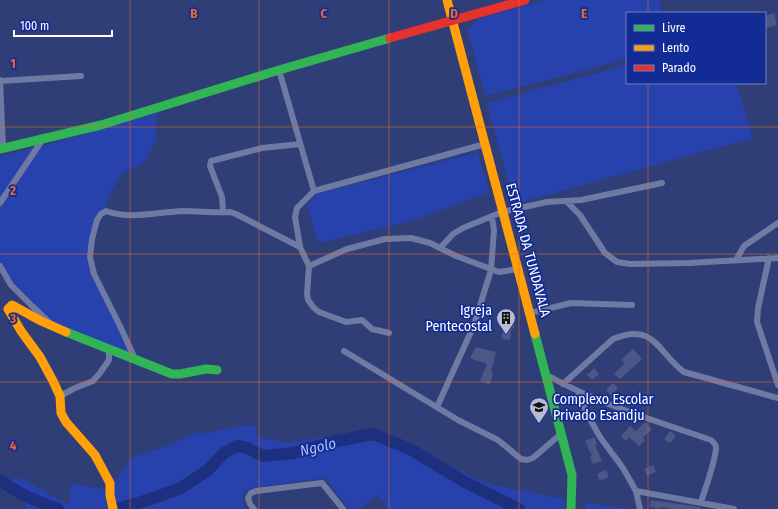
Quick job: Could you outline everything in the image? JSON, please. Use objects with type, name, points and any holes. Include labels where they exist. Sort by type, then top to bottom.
[{"type":"street","name":"ESTRADA DA TUNDAVALA","points":[[447,0],[454,21],[502,212],[562,433],[572,475],[571,509]]},
{"type":"street","points":[[81,76],[0,81],[1,149],[101,125],[279,70],[525,0]]},
{"type":"street","points":[[279,70],[314,191]]},
{"type":"street","points":[[0,202],[43,139]]},
{"type":"street","points":[[223,212],[222,197],[210,166],[212,161],[262,148],[300,144]]},
{"type":"street","points":[[389,332],[372,329],[362,320],[343,321],[319,312],[308,300],[309,266],[300,247],[295,217],[297,208],[314,191],[485,144]]},
{"type":"street","points":[[441,247],[453,234],[502,212],[547,202],[581,200],[662,183]]},
{"type":"street","points":[[566,201],[580,214],[606,253],[617,262],[630,264],[681,263],[778,258]]},
{"type":"street","points":[[135,359],[118,320],[94,274],[90,258],[92,240],[97,220],[101,214],[106,211],[127,216],[181,211],[223,212],[236,214],[300,247]]},
{"type":"street","points":[[436,407],[474,325],[491,270],[494,230],[492,217]]},
{"type":"street","points":[[736,260],[739,252],[747,243],[778,223]]},
{"type":"street","points":[[309,266],[347,249],[385,238],[411,238],[430,242],[456,256],[491,270],[505,272],[518,269]]},
{"type":"street","points":[[768,258],[758,308],[757,322],[778,385]]},
{"type":"street","points":[[0,266],[11,285],[56,328]]},
{"type":"street","points":[[530,313],[571,303],[632,305]]},
{"type":"street","points":[[113,509],[110,495],[110,483],[95,455],[66,422],[61,413],[60,396],[40,357],[21,331],[8,309],[12,305],[39,321],[165,372],[174,374],[190,373],[205,369],[217,370]]},
{"type":"street","points":[[563,384],[613,339],[623,335],[635,333],[646,336],[655,341],[678,368],[684,372],[778,398]]},
{"type":"street","points":[[60,396],[93,381],[109,360],[110,350]]},
{"type":"street","points":[[344,351],[458,420],[498,440],[521,459],[527,460],[534,458],[562,433]]},
{"type":"street","points":[[547,375],[578,391],[711,440],[716,447],[701,502]]},
{"type":"street","points":[[578,391],[586,412],[600,437],[622,468],[636,492],[640,509]]},
{"type":"street","points":[[254,509],[248,498],[251,493],[256,491],[322,483],[343,509]]},
{"type":"street","points":[[636,492],[701,502],[734,509]]},
{"type":"shaded area","points":[[545,0],[659,0],[663,12],[626,12],[626,59],[486,96],[467,31],[477,19]]},
{"type":"shaded area","points":[[626,65],[626,84],[736,84],[753,138],[514,204],[487,103]]},
{"type":"shaded area","points":[[160,112],[156,118],[156,139],[145,162],[120,175],[107,200],[106,211],[101,214],[90,257],[94,275],[135,359],[56,328],[11,285],[0,266],[0,156],[46,145]]},
{"type":"shaded area","points":[[478,152],[489,192],[412,221],[318,243],[307,205],[317,194]]},
{"type":"shaded area","points":[[256,425],[257,437],[288,443],[365,431],[377,431],[395,438],[492,485],[565,499],[564,509],[477,509],[475,507],[472,509],[389,509],[378,495],[360,509],[349,509],[325,478],[251,488],[242,497],[247,509],[25,509],[27,505],[20,497],[0,483],[0,473],[7,478],[23,479],[69,505],[71,483],[101,489],[110,489],[132,457],[164,447],[194,433],[208,433],[234,427]]},
{"type":"shaded area","points":[[586,503],[627,509],[585,509]]},
{"type":"building","points":[[774,13],[777,25],[766,28],[766,16]]},
{"type":"building","name":"Igreja Pentecostal","points":[[503,323],[514,323],[514,328],[511,330],[510,340],[502,339]]},
{"type":"building","points":[[476,347],[496,352],[491,372],[493,373],[490,385],[480,381],[487,364],[470,358]]},
{"type":"building","points":[[633,349],[642,359],[620,379],[614,374],[625,363],[621,360]]},
{"type":"building","points":[[594,368],[599,374],[592,380],[587,375]]},
{"type":"building","points":[[613,383],[618,388],[611,395],[606,390]]},
{"type":"building","points":[[645,422],[652,429],[643,438],[645,440],[639,446],[629,437],[626,441],[621,436],[630,426],[636,431]]},
{"type":"building","points":[[670,431],[676,436],[670,443],[664,439]]},
{"type":"building","points":[[594,437],[597,444],[595,445],[602,461],[593,464],[590,457],[592,456],[585,441]]},
{"type":"building","points":[[653,465],[656,472],[647,476],[644,469]]},
{"type":"building","points":[[606,470],[609,477],[600,481],[597,474]]},
{"type":"building","points":[[651,500],[700,507],[700,509],[673,509],[660,507],[660,509],[650,507]]},
{"type":"waterway","name":"Ngolo","points":[[118,509],[181,488],[208,470],[224,453],[237,446],[247,448],[263,456],[294,453],[337,441],[373,434],[410,449],[465,482],[519,509]]},
{"type":"waterway","name":"Ngolo","points":[[0,480],[28,497],[58,509]]},
{"type":"traffic: fast","points":[[0,149],[101,125],[279,70],[390,38]]},
{"type":"traffic: fast","points":[[66,332],[172,374],[206,369],[217,370]]},
{"type":"traffic: fast","points":[[535,334],[572,475],[571,509]]},
{"type":"traffic: slow","points":[[447,0],[535,334]]},
{"type":"traffic: slow","points":[[66,332],[41,321],[12,305],[8,309],[21,331],[40,357],[53,381],[60,396],[61,413],[66,422],[95,455],[110,483],[110,495],[113,509]]},
{"type":"traffic: jam","points":[[390,38],[525,0]]},
{"type":"place","name":"Igreja Pentecostal","points":[[506,335]]},
{"type":"place","name":"Complexo Escolar Privado Esandju","points":[[539,424]]}]
